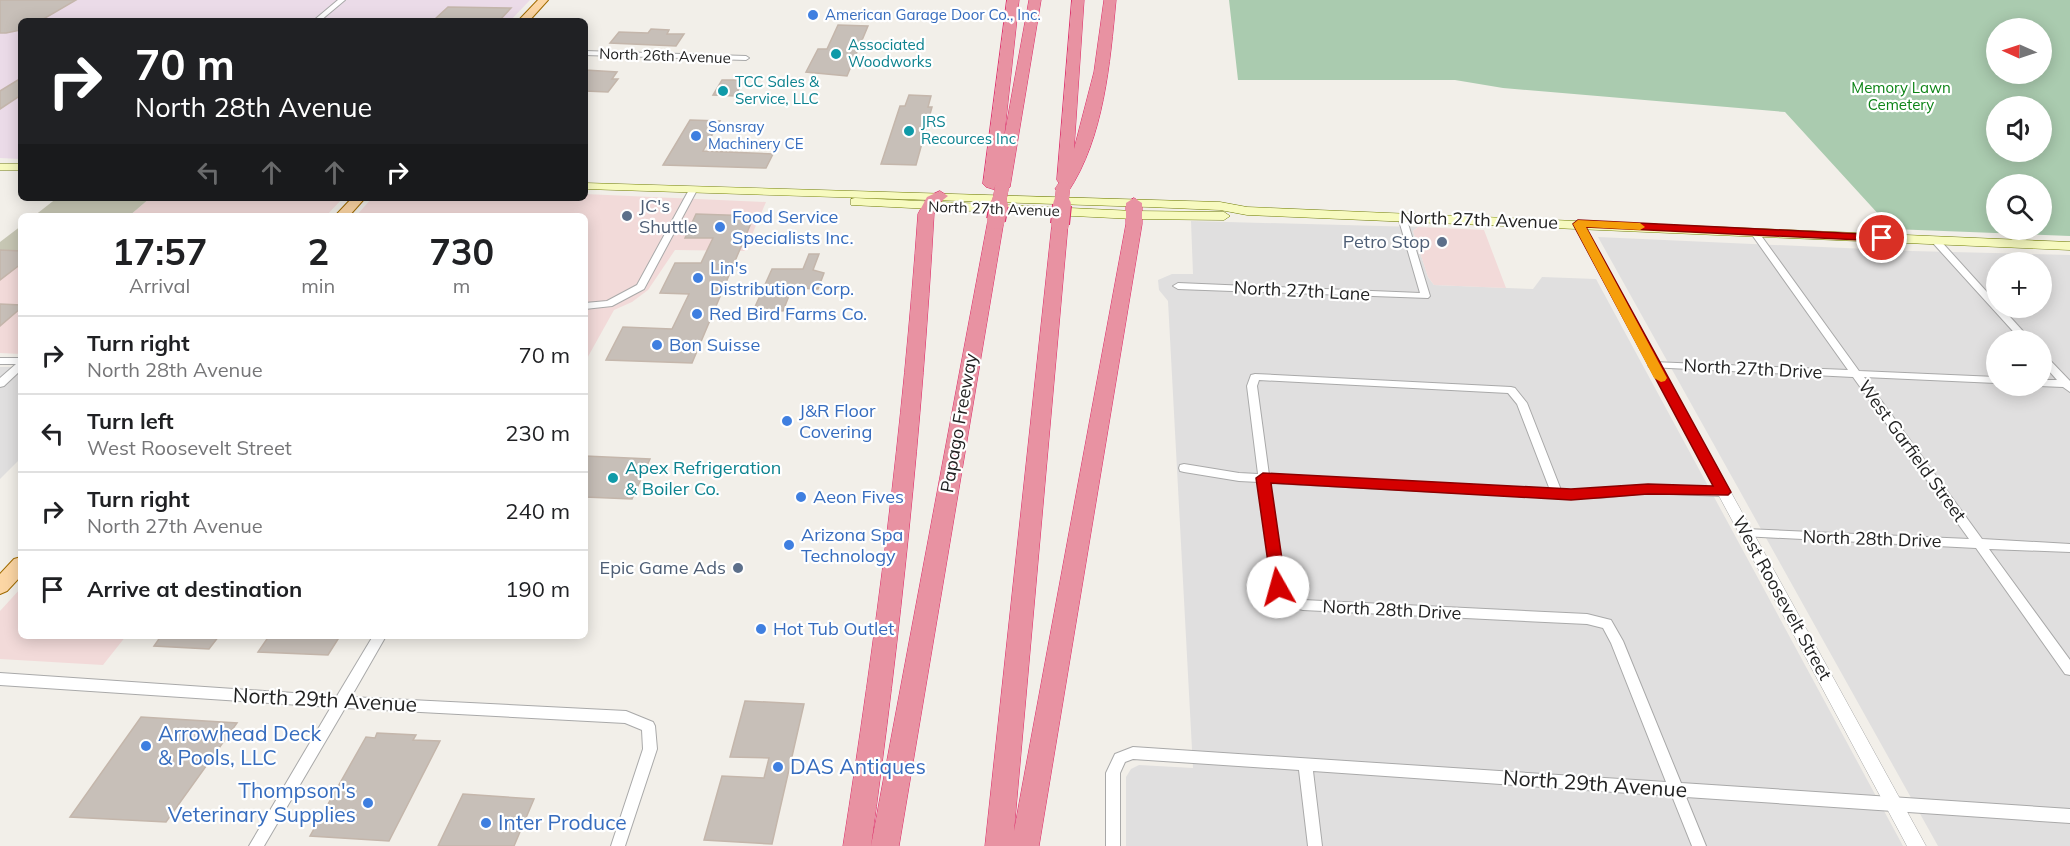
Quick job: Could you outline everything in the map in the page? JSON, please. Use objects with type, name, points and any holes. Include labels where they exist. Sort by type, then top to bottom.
[{"type":"highway","points":[[996,187],[1008,29],[1013,0]]},
{"type":"highway","name":"Papago Freeway","points":[[885,846],[976,326],[996,187],[1035,0]]},
{"type":"highway","points":[[999,846],[1079,31],[1078,0]]},
{"type":"highway","points":[[1079,31],[1088,0]]},
{"type":"highway","points":[[1063,189],[1080,157],[1107,32],[1110,0]]},
{"type":"highway","points":[[857,846],[900,533],[934,201]]},
{"type":"highway","points":[[1025,846],[1134,209]]},
{"type":"main road","points":[[526,18],[543,0]]},
{"type":"main road","points":[[0,167],[18,167]]},
{"type":"main road","name":"North 27th Avenue","points":[[588,186],[813,195],[846,202],[934,201],[1134,209],[1220,217],[1247,211],[2070,246]]},
{"type":"main road","points":[[345,213],[355,201]]},
{"type":"main road","points":[[0,586],[18,567]]},
{"type":"street","points":[[320,18],[342,0]]},
{"type":"street","name":"North 26th Avenue","points":[[588,53],[746,58]]},
{"type":"street","points":[[588,306],[609,304],[641,287],[693,190]]},
{"type":"street","name":"North 27th Lane","points":[[1178,286],[1425,296],[1402,217]]},
{"type":"street","name":"West Roosevelt Street","points":[[1578,224],[1917,846]]},
{"type":"street","name":"West Garfield Street","points":[[1754,232],[2070,670]]},
{"type":"street","points":[[1935,240],[2017,330]]},
{"type":"street","points":[[0,361],[18,363]]},
{"type":"street","name":"North 27th Drive","points":[[1653,365],[1986,380]]},
{"type":"street","points":[[0,384],[18,366]]},
{"type":"street","points":[[2052,368],[2068,385]]},
{"type":"street","points":[[1263,478],[1252,386],[1255,377],[1511,390],[1522,403],[1557,494]]},
{"type":"street","points":[[2052,383],[2068,385]]},
{"type":"street","points":[[1184,468],[1223,476],[1557,494],[1599,494],[1648,489],[1723,492]]},
{"type":"street","name":"North 28th Drive","points":[[1263,478],[1278,587],[1284,601],[1303,605],[1587,619],[1607,624],[1617,641],[1676,789]]},
{"type":"street","name":"North 28th Drive","points":[[1746,533],[2070,548]]},
{"type":"street","points":[[256,846],[378,639]]},
{"type":"street","name":"North 29th Avenue","points":[[0,679],[342,702],[626,717],[648,726],[650,749],[618,846]]},
{"type":"street","name":"North 29th Avenue","points":[[1113,846],[1113,773],[1120,758],[1133,753],[2070,816]]},
{"type":"street","points":[[1305,765],[1315,846]]},
{"type":"street","points":[[1676,789],[1699,846]]},
{"type":"shaded area","points":[[0,0],[530,0],[513,18],[18,18],[18,159],[0,158]]},
{"type":"shaded area","points":[[588,194],[766,202],[745,251],[675,250],[648,290],[632,302],[614,310],[588,357],[588,213],[359,213],[369,201],[588,201]]},
{"type":"shaded area","points":[[53,201],[146,201],[132,213],[38,213]]},
{"type":"shaded area","points":[[146,201],[340,201],[329,213],[132,213]]},
{"type":"shaded area","points":[[1191,221],[1418,227],[1413,231],[1428,277],[1434,285],[1533,289],[1542,277],[1596,279],[1903,846],[1126,846],[1126,777],[1131,769],[1139,765],[1193,768],[1168,301],[1159,290],[1158,280],[1172,274],[1193,274]]},
{"type":"shaded area","points":[[1418,227],[1484,230],[1506,288],[1434,285],[1428,277],[1413,231]]},
{"type":"shaded area","points":[[18,228],[18,253],[0,252],[0,242]]},
{"type":"shaded area","points":[[1598,237],[1986,253],[1986,318],[2052,318],[2052,255],[2070,255],[2070,846],[1938,846]]},
{"type":"shaded area","points":[[0,252],[18,253],[18,354],[0,353]]},
{"type":"shaded area","points":[[0,367],[18,367],[18,461],[0,479]]},
{"type":"shaded area","points":[[18,591],[18,639],[124,639],[103,665],[0,659],[0,611]]},
{"type":"green space","name":"Memory Lawn Cemetery","points":[[1229,0],[2070,0],[2070,236],[2052,235],[2052,174],[1986,174],[1986,233],[1892,229],[1785,112],[1503,88],[1455,80],[1238,80]]},
{"type":"building","points":[[0,0],[76,0],[45,18],[18,18],[18,31],[0,33]]},
{"type":"building","points":[[448,7],[511,8],[502,18],[436,18]]},
{"type":"building","points":[[838,25],[868,26],[847,76],[806,72],[818,49],[827,49]]},
{"type":"building","points":[[651,29],[669,30],[667,34],[684,34],[676,46],[610,43],[619,32],[648,33]]},
{"type":"building","points":[[588,70],[617,72],[612,79],[618,79],[608,92],[588,91]]},
{"type":"building","points":[[18,80],[18,97],[0,109],[0,91]]},
{"type":"building","name":"TCC Sales & Service, LLC","points":[[722,80],[744,80],[735,96],[713,95]]},
{"type":"building","name":"JRS Recources Inc","points":[[909,95],[931,96],[928,107],[932,107],[916,165],[881,164],[900,106],[905,106]]},
{"type":"building","name":"Sonsray Machinery CE","points":[[690,120],[720,121],[703,151],[773,154],[766,168],[663,165]]},
{"type":"building","points":[[696,214],[754,216],[692,363],[606,360],[623,327],[672,329],[689,294],[660,293],[675,263],[701,263],[713,238],[685,238]]},
{"type":"building","points":[[0,250],[18,251],[18,266],[0,280]]},
{"type":"building","points":[[809,254],[819,254],[813,270],[824,273],[818,289],[792,288],[783,311],[754,309],[772,269],[803,269]]},
{"type":"building","points":[[0,304],[18,305],[18,311],[0,326]]},
{"type":"building","name":"Apex Refrigeration & Boiler Co.","points":[[588,456],[650,459],[632,499],[588,497]]},
{"type":"building","points":[[159,639],[217,639],[209,649],[154,646]]},
{"type":"building","points":[[267,639],[338,639],[328,655],[258,652]]},
{"type":"building","name":"DAS Antiques","points":[[745,701],[804,704],[772,844],[704,840],[722,776],[764,778],[769,758],[730,757]]},
{"type":"building","points":[[141,717],[237,723],[166,822],[70,817]]},
{"type":"building","name":"Thompson's Veterinary Supplies","points":[[377,733],[416,735],[413,740],[440,741],[389,841],[310,836],[366,737],[375,738]]},
{"type":"building","name":"Inter Produce","points":[[463,794],[534,799],[514,846],[438,846]]},
{"type":"slow traffic","points":[[1640,227],[1578,224],[1661,378]]},
{"type":"place","name":"American Garage Door Co., Inc.","points":[[813,15]]},
{"type":"place","name":"Associated Woodworks","points":[[836,54]]},
{"type":"place","name":"TCC Sales & Service, LLC","points":[[723,91]]},
{"type":"place","name":"JRS Recources Inc","points":[[909,131]]},
{"type":"place","name":"Sonsray Machinery CE","points":[[696,136]]},
{"type":"place","name":"JC's Shuttle","points":[[627,216]]},
{"type":"place","name":"Food Service Specialists Inc.","points":[[720,227]]},
{"type":"place","name":"Petro Stop","points":[[1442,242]]},
{"type":"place","name":"Lin's Distribution Corp.","points":[[698,278]]},
{"type":"place","name":"Red Bird Farms Co.","points":[[697,314]]},
{"type":"place","name":"Bon Suisse","points":[[657,345]]},
{"type":"place","name":"J&R Floor Covering","points":[[787,421]]},
{"type":"place","name":"Apex Refrigeration & Boiler Co.","points":[[613,478]]},
{"type":"place","name":"Aeon Fives","points":[[801,497]]},
{"type":"place","name":"Arizona Spa Technology","points":[[789,545]]},
{"type":"place","name":"Epic Game Ads","points":[[738,568]]},
{"type":"place","name":"Hot Tub Outlet","points":[[761,629]]},
{"type":"place","name":"Arrowhead Deck & Pools, LLC","points":[[146,746]]},
{"type":"place","name":"DAS Antiques","points":[[778,767]]},
{"type":"place","name":"Thompson's Veterinary Supplies","points":[[368,803]]},
{"type":"place","name":"Inter Produce","points":[[486,823]]},
{"type":"route","points":[[1278,587],[1263,478],[1571,494],[1599,494],[1648,489],[1723,492],[1578,224],[1882,238]]}]
